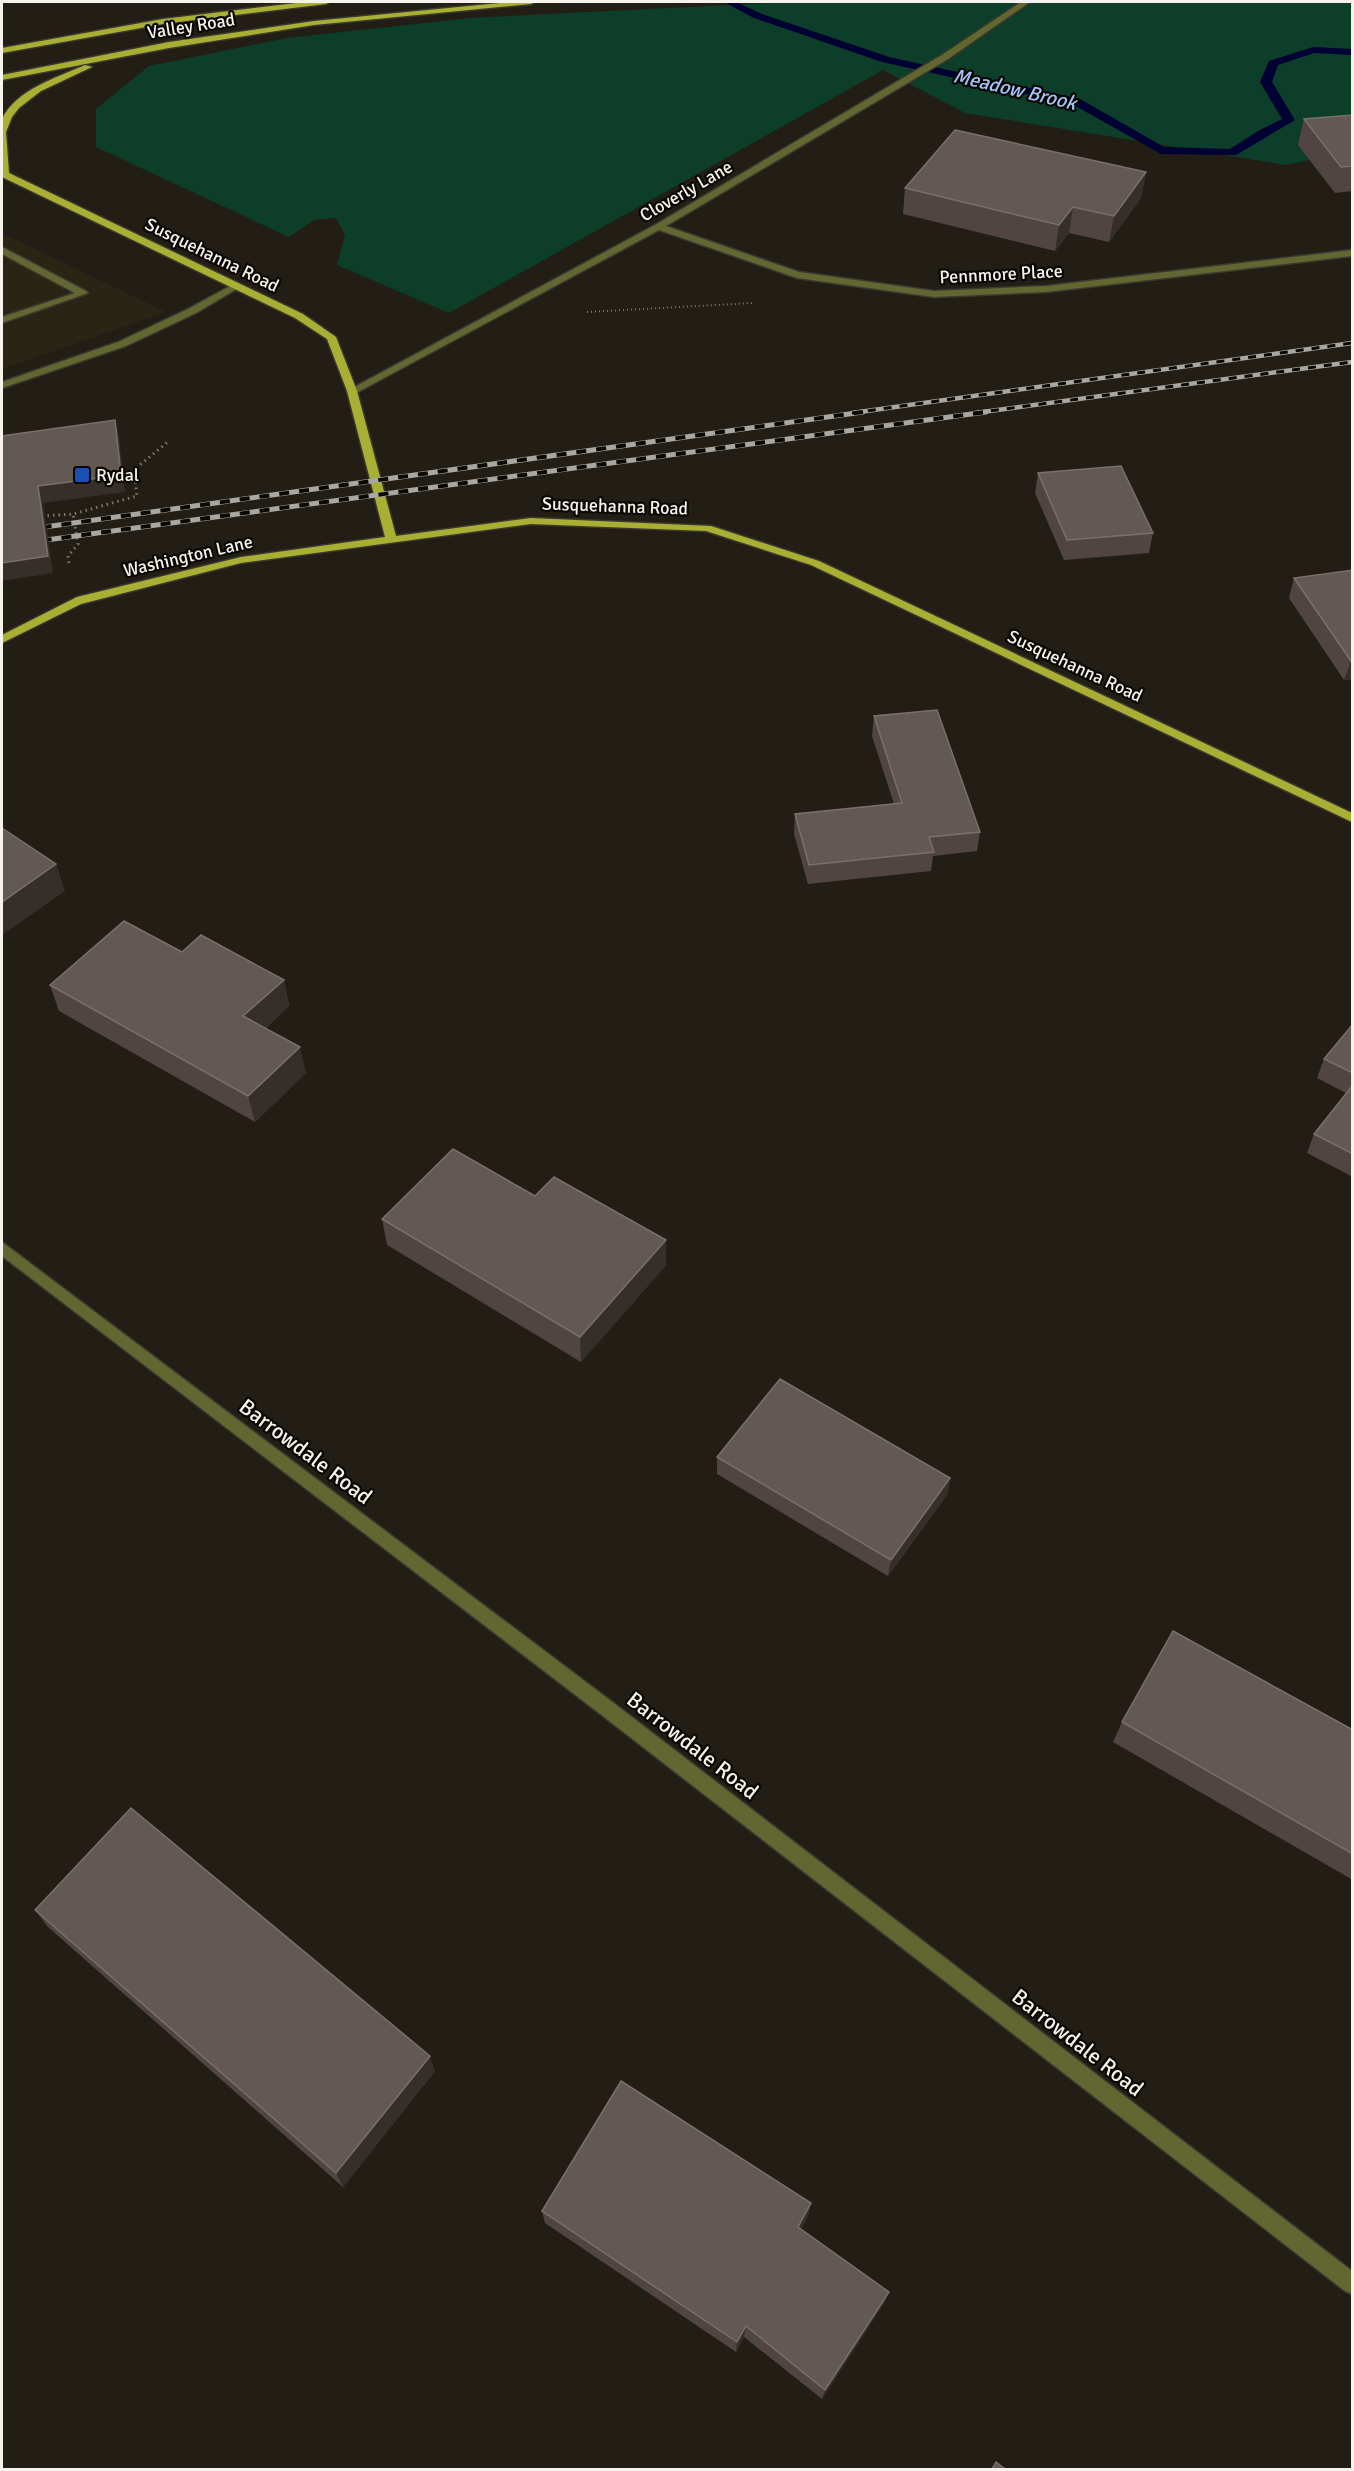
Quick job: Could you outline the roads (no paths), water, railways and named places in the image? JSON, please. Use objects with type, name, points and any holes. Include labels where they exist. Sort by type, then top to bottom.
[{"type":"main road","name":"Valley Road","points":[[2,51],[62,38],[223,13],[326,2]]},
{"type":"main road","name":"Valley Road","points":[[2,78],[169,45],[314,23],[531,2]]},
{"type":"main road","points":[[3,174],[2,129],[14,107],[39,89],[111,56]]},
{"type":"main road","name":"Susquehanna Road","points":[[3,174],[299,316],[331,337],[351,391],[392,538],[531,521],[707,528],[815,563],[1353,818]]},
{"type":"main road","name":"Washington Lane","points":[[2,639],[77,601],[241,560],[392,538]]},
{"type":"street","name":"Cloverly Lane","points":[[351,391],[658,227],[945,57],[1026,2]]},
{"type":"street","name":"Pennmore Place","points":[[658,227],[797,275],[934,294],[1046,289],[1353,253]]},
{"type":"street","points":[[2,250],[83,293],[2,320]]},
{"type":"street","points":[[2,385],[122,344],[192,311],[235,287]]},
{"type":"street","name":"Barrowdale Road","points":[[2,1248],[595,1700],[1353,2284]]},
{"type":"waterway","name":"Meadow Brook","points":[[729,2],[758,16],[886,60],[1076,101],[1161,150],[1232,153],[1262,133],[1289,120],[1266,82],[1273,63],[1313,50],[1352,52]]},
{"type":"railway","points":[[852,413],[1352,343]]},
{"type":"railway","points":[[975,413],[1352,362]]},
{"type":"railway","points":[[2,533],[863,412]]},
{"type":"railway","points":[[2,546],[986,412]]},
{"type":"place","name":"Rydal","points":[[82,475]]}]
